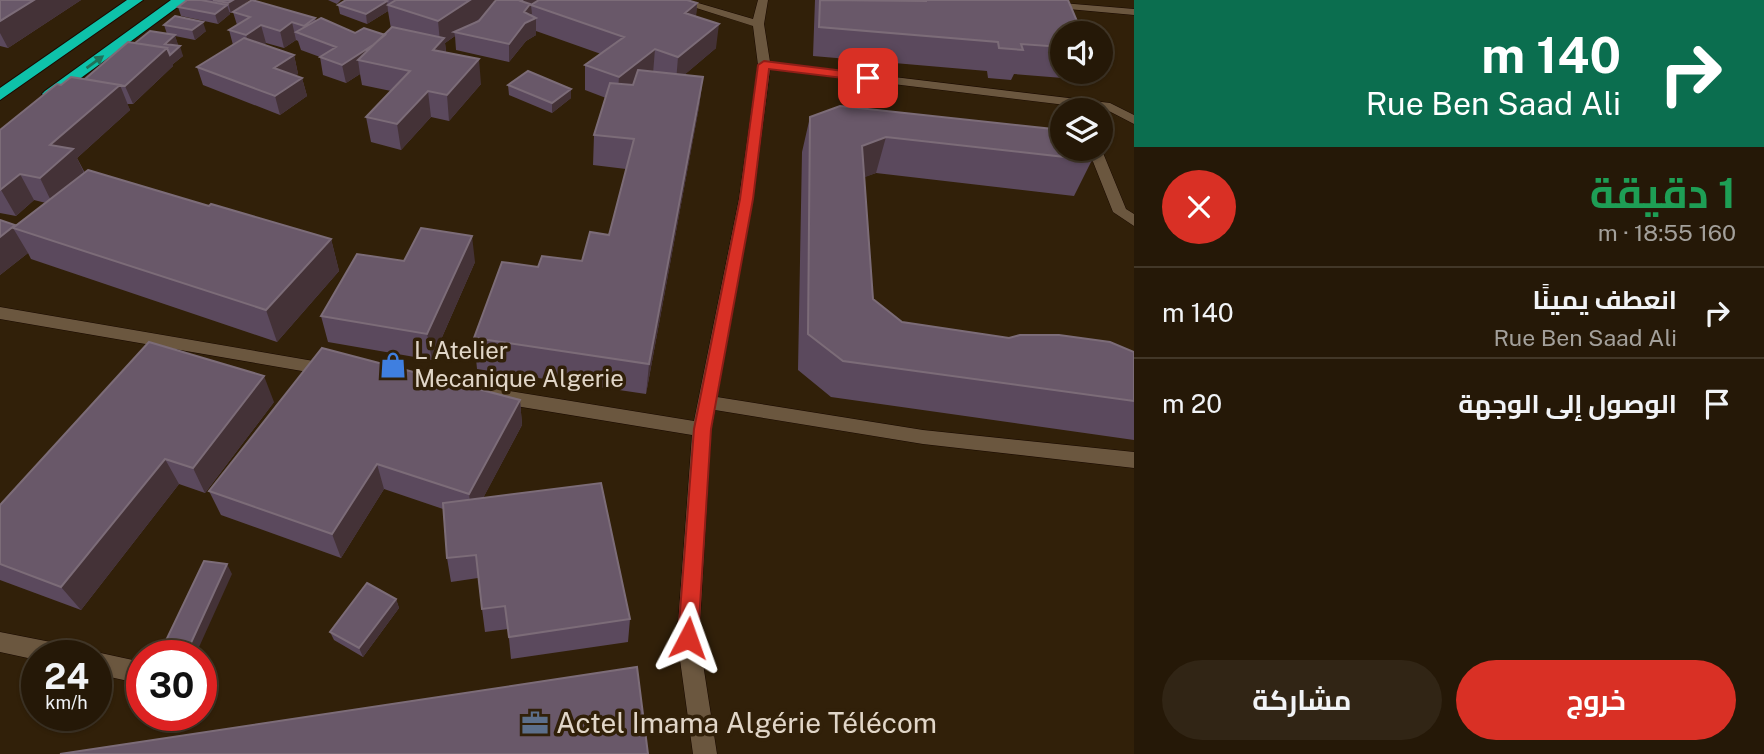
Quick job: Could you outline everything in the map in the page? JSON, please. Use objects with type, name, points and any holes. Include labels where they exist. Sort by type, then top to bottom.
[{"type":"highway","points":[[0,95],[136,0]]},
{"type":"highway","points":[[39,102],[180,0]]},
{"type":"street","points":[[676,0],[758,24]]},
{"type":"street","points":[[705,754],[688,638],[702,429],[747,199],[764,65],[758,24],[762,0]]},
{"type":"street","points":[[1050,5],[1134,12]]},
{"type":"street","points":[[764,65],[1050,103]]},
{"type":"street","points":[[1113,109],[1134,120]]},
{"type":"street","points":[[1100,161],[1120,212],[1134,221]]},
{"type":"street","points":[[0,313],[157,348],[351,373]]},
{"type":"street","points":[[486,394],[702,429]]},
{"type":"street","points":[[707,402],[923,438],[1134,460]]},
{"type":"street","points":[[0,642],[21,646]]},
{"type":"building","points":[[0,0],[34,0],[0,21]]},
{"type":"building","points":[[187,0],[227,5],[215,14],[178,7]]},
{"type":"building","points":[[252,0],[315,18],[304,26],[292,22],[280,31],[261,25],[246,35],[229,30],[250,17],[233,12]]},
{"type":"building","points":[[346,0],[387,1],[366,14],[338,5]]},
{"type":"building","points":[[396,0],[470,0],[438,21],[388,5]]},
{"type":"building","points":[[496,0],[523,0],[521,1],[530,4],[524,12],[536,18],[525,23],[509,44],[454,32],[479,21]]},
{"type":"building","points":[[539,0],[687,0],[697,3],[685,13],[719,24],[678,57],[655,49],[619,77],[585,65],[624,37],[531,5]]},
{"type":"building","points":[[820,0],[1068,0],[1077,21],[1050,21],[1050,46],[1021,44],[1023,50],[999,48],[998,42],[819,27]]},
{"type":"building","points":[[175,16],[203,22],[192,30],[164,25]]},
{"type":"building","points":[[321,18],[355,33],[364,28],[385,35],[342,65],[320,57],[336,47],[296,32]]},
{"type":"building","points":[[392,27],[444,38],[433,50],[479,59],[447,95],[428,91],[397,124],[366,117],[410,71],[358,60]]},
{"type":"building","points":[[150,31],[175,35],[165,44],[180,46],[170,55],[167,48],[135,43]]},
{"type":"building","points":[[244,38],[294,55],[274,68],[302,78],[275,96],[197,67]]},
{"type":"building","points":[[128,42],[167,48],[125,86],[85,79]]},
{"type":"building","points":[[638,70],[703,77],[649,364],[474,338],[502,262],[538,267],[542,256],[582,261],[590,232],[609,235],[634,139],[594,135],[610,83],[633,85]]},
{"type":"building","points":[[528,71],[571,89],[552,103],[508,85]]},
{"type":"building","points":[[71,77],[120,85],[50,145],[73,149],[40,178],[20,174],[0,190],[0,130],[57,84],[61,85]]},
{"type":"building","points":[[840,106],[1050,129],[1050,155],[886,137],[862,146],[873,299],[902,322],[1009,338],[1020,335],[1059,335],[1110,342],[1134,352],[1134,401],[843,361],[808,334],[810,117]]},
{"type":"building","points":[[88,170],[331,239],[266,310],[13,228]]},
{"type":"building","points":[[0,220],[15,225],[0,237]]},
{"type":"building","points":[[421,228],[472,236],[427,334],[321,316],[357,254],[404,261]]},
{"type":"building","points":[[149,342],[264,376],[193,468],[165,459],[61,587],[0,564],[0,505]]},
{"type":"building","points":[[322,348],[520,400],[469,494],[377,464],[332,534],[209,491]]},
{"type":"building","points":[[601,483],[630,619],[509,637],[505,606],[482,609],[476,555],[447,558],[443,503]]},
{"type":"building","points":[[204,561],[227,564],[192,640],[166,640]]},
{"type":"building","points":[[367,583],[396,599],[359,648],[330,632]]},
{"type":"building","points":[[637,667],[648,754],[60,754]]},
{"type":"place","name":"L'Atelier Mecanique Algerie","points":[[393,365]]},
{"type":"place","name":"Actel Imama Algérie Télécom","points":[[535,723]]},
{"type":"route","points":[[688,638],[702,429],[747,199],[764,65],[868,78]]}]
